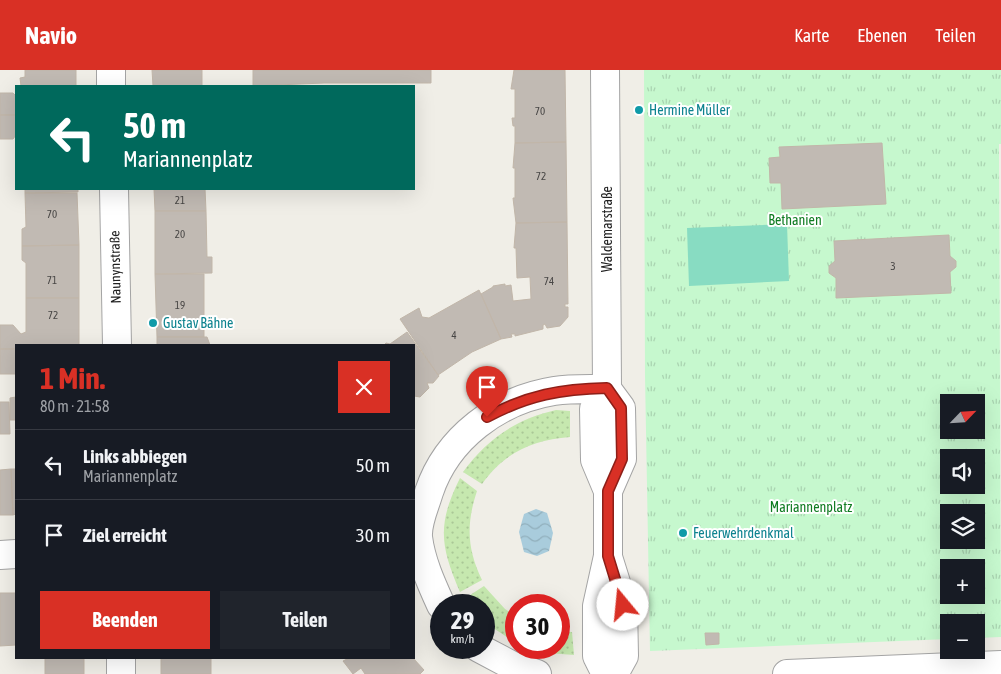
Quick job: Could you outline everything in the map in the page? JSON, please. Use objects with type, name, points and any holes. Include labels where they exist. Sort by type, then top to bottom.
[{"type":"street","points":[[111,70],[112,85]]},
{"type":"street","name":"Waldemarstraße","points":[[605,70],[607,388]]},
{"type":"street","name":"Naunynstraße","points":[[114,190],[117,344]]},
{"type":"street","points":[[606,674],[597,656],[597,606],[608,556],[608,491],[595,460],[594,409],[607,388]]},
{"type":"street","points":[[436,594],[423,562],[416,534],[432,484],[455,446],[472,429],[509,405],[533,397],[573,389],[607,388]]},
{"type":"street","points":[[0,555],[15,554]]},
{"type":"street","points":[[608,556],[623,605],[624,656],[614,674]]},
{"type":"street","points":[[495,656],[513,666],[537,674]]},
{"type":"street","points":[[121,659],[122,674]]},
{"type":"street","points":[[787,674],[1001,665]]},
{"type":"green space","points":[[644,70],[1001,70],[1001,144],[999,144],[1001,637],[985,638],[985,614],[940,614],[940,639],[650,651],[645,376]]},
{"type":"green space","points":[[787,224],[789,281],[689,286],[687,228]]},
{"type":"green space","points":[[556,410],[570,411],[570,437],[543,441],[520,450],[500,464],[482,484],[463,472],[492,440],[504,432],[528,419]]},
{"type":"green space","points":[[460,478],[477,491],[471,514],[470,536],[473,558],[482,580],[460,592],[448,561],[444,535],[447,509]]},
{"type":"green space","points":[[484,586],[491,594],[472,594]]},
{"type":"green space","points":[[495,598],[505,609],[505,636],[495,629]]},
{"type":"green space","points":[[570,632],[572,632],[574,655],[570,655]]},
{"type":"water","points":[[536,509],[547,513],[553,533],[549,551],[537,556],[524,552],[519,532],[524,514]]},
{"type":"building","points":[[25,70],[76,70],[76,85],[21,85],[20,78],[25,77]]},
{"type":"building","points":[[152,70],[202,70],[202,85],[153,85]]},
{"type":"building","points":[[253,70],[431,70],[431,83],[253,85]]},
{"type":"building","points":[[514,70],[565,70],[566,142],[515,143],[515,126],[513,126],[512,118],[515,118],[515,89],[511,89]]},
{"type":"building","points":[[0,93],[13,93],[15,95],[15,115],[0,115]]},
{"type":"building","points":[[0,115],[15,115],[15,136],[13,139],[0,139]]},
{"type":"building","points":[[566,142],[567,222],[516,223],[513,198],[515,198],[515,168],[513,168],[515,143]]},
{"type":"building","points":[[882,143],[886,204],[782,209],[781,183],[770,183],[769,158],[780,157],[779,147]]},
{"type":"building","points":[[25,190],[78,190],[78,192],[25,193]]},
{"type":"building","points":[[154,190],[205,190],[206,211],[155,211]]},
{"type":"building","points":[[25,193],[77,193],[79,245],[22,246],[22,229],[26,227]]},
{"type":"building","points":[[155,211],[206,211],[207,257],[212,257],[212,273],[155,274]]},
{"type":"building","points":[[567,222],[568,304],[565,304],[565,307],[568,307],[568,317],[560,326],[547,328],[545,324],[543,329],[515,336],[515,334],[511,334],[512,337],[501,339],[481,294],[493,286],[505,284],[505,286],[511,285],[513,301],[531,299],[530,277],[517,278],[516,248],[514,248],[516,223]]},
{"type":"building","points":[[949,235],[950,256],[956,261],[956,267],[950,272],[951,293],[836,298],[836,278],[829,273],[829,266],[835,261],[834,241]]},
{"type":"building","points":[[79,245],[79,298],[26,298],[26,263],[22,260],[22,246]]},
{"type":"building","points":[[155,274],[204,274],[204,337],[157,337]]},
{"type":"building","points":[[479,290],[501,339],[472,352],[438,375],[400,319],[419,308],[422,317],[429,318]]},
{"type":"building","points":[[26,298],[79,298],[79,344],[15,344],[15,349],[0,349],[0,325],[13,325],[21,334],[26,332]]},
{"type":"building","points":[[407,332],[439,376],[433,383],[427,383],[429,388],[420,397],[415,396],[415,344],[390,344]]},
{"type":"building","points":[[157,337],[207,337],[210,344],[157,344]]},
{"type":"building","points":[[0,349],[15,349],[15,374],[0,374]]},
{"type":"building","points":[[15,397],[15,420],[10,420],[10,398]]},
{"type":"building","points":[[0,402],[9,402],[10,434],[0,434]]},
{"type":"building","points":[[11,469],[13,515],[0,515],[0,470]]},
{"type":"building","points":[[11,469],[15,469],[15,514],[13,515]]},
{"type":"building","points":[[0,593],[15,593],[15,645],[0,646]]},
{"type":"building","points":[[705,633],[719,633],[719,644],[706,645]]},
{"type":"building","points":[[45,659],[84,659],[84,674],[45,674]]},
{"type":"building","points":[[161,659],[211,659],[211,674],[161,674]]},
{"type":"building","points":[[347,659],[414,659],[424,670],[420,674],[365,674],[361,668],[353,674],[343,661]]},
{"type":"place","name":"Hermine Müller","points":[[639,110]]},
{"type":"place","name":"Gustav Bähne","points":[[153,323]]},
{"type":"place","name":"Feuerwehrdenkmal","points":[[683,533]]},
{"type":"route","points":[[487,417],[509,405],[552,392],[607,388],[621,408],[622,459],[608,491],[608,556],[623,605]]},
{"type":"park label","name":"Bethanien","points":[[795,220]]},
{"type":"park label","name":"Mariannenplatz","points":[[811,507]]}]
